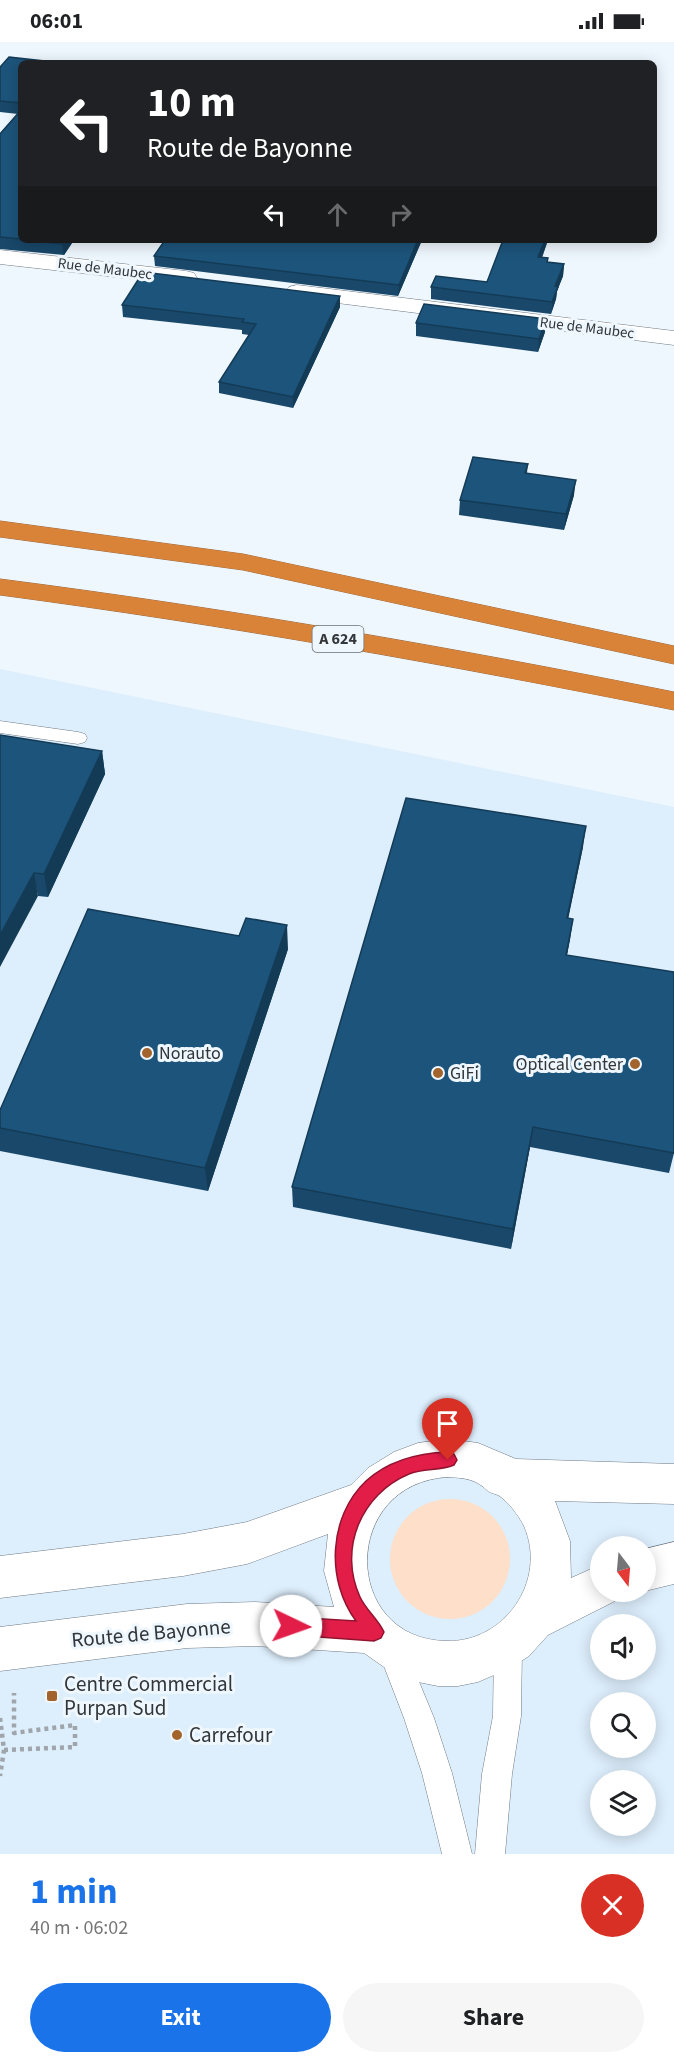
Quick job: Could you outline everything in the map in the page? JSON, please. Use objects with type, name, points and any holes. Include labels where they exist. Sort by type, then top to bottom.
[{"type":"highway","points":[[0,530],[243,562],[674,655]]},
{"type":"highway","points":[[0,550],[495,616]]},
{"type":"highway","name":"A 624","points":[[0,586],[86,597],[502,666],[674,701]]},
{"type":"street","name":"Rue de Maubec","points":[[0,256],[210,281]]},
{"type":"street","name":"Rue de Maubec","points":[[281,290],[674,338]]},
{"type":"street","name":"Route de Bayonne","points":[[0,1650],[187,1626],[255,1624],[382,1638],[428,1661],[470,1662],[508,1647],[525,1634],[539,1617],[550,1587],[553,1556],[545,1525],[528,1499],[504,1478],[487,1468],[468,1462],[448,1460],[428,1461],[390,1474],[373,1486],[360,1502],[345,1533],[343,1568],[352,1602],[382,1638]]},
{"type":"street","name":"Route de Bayonne","points":[[504,1478],[674,1484]]},
{"type":"street","name":"Route de Bayonne","points":[[0,1577],[183,1555],[247,1542],[360,1502]]},
{"type":"street","points":[[656,1567],[674,1563]]},
{"type":"street","name":"Route de Bayonne","points":[[539,1617],[590,1591]]},
{"type":"lane","points":[[0,727],[78,738]]},
{"type":"lane","points":[[382,1638],[419,1718],[437,1773],[457,1854]]},
{"type":"lane","points":[[490,1854],[497,1773],[507,1716],[508,1647]]},
{"type":"path","points":[[4,1750],[75,1747],[75,1725],[14,1733],[14,1689]]},
{"type":"path","points":[[0,1718],[4,1750],[0,1776]]},
{"type":"shaded area","points":[[0,669],[674,807],[674,1854],[0,1854]]},
{"type":"shaded area","points":[[450,1499],[473,1504],[492,1517],[505,1536],[510,1559],[505,1582],[492,1601],[473,1614],[450,1619],[427,1614],[408,1601],[395,1582],[390,1559],[395,1536],[408,1517],[427,1504]]},
{"type":"building","points":[[9,57],[36,60],[18,60],[18,103],[0,101],[0,67]]},
{"type":"building","points":[[18,113],[18,239],[0,237],[0,134]]},
{"type":"building","points":[[163,243],[417,243],[399,285],[154,256]]},
{"type":"building","points":[[502,243],[544,243],[538,257],[548,258],[547,262],[564,264],[555,286],[558,287],[552,302],[431,287],[436,276],[487,282]]},
{"type":"building","points":[[143,272],[340,296],[293,397],[219,382],[256,324],[242,322],[244,319],[122,305]]},
{"type":"building","points":[[424,304],[546,319],[539,339],[416,323]]},
{"type":"building","points":[[473,457],[528,464],[525,473],[576,480],[566,514],[460,500]]},
{"type":"building","points":[[0,735],[102,751],[44,874],[34,873],[0,935]]},
{"type":"building","name":"GiFi","points":[[406,798],[586,826],[567,918],[573,919],[566,955],[674,972],[674,1153],[533,1127],[513,1229],[292,1187]]},
{"type":"building","name":"Norauto","points":[[88,909],[239,936],[246,918],[287,925],[205,1168],[0,1128],[0,1110]]},
{"type":"place","name":"Norauto","points":[[147,1053]]},
{"type":"place","name":"Optical Center","points":[[635,1064]]},
{"type":"place","name":"GiFi","points":[[438,1073]]},
{"type":"place","name":"Centre Commercial Purpan Sud","points":[[52,1696]]},
{"type":"place","name":"Carrefour","points":[[177,1735]]},
{"type":"route","points":[[291,1626],[374,1632],[352,1602],[343,1568],[345,1533],[360,1502],[373,1486],[390,1474],[409,1466],[428,1461],[448,1460]]}]
